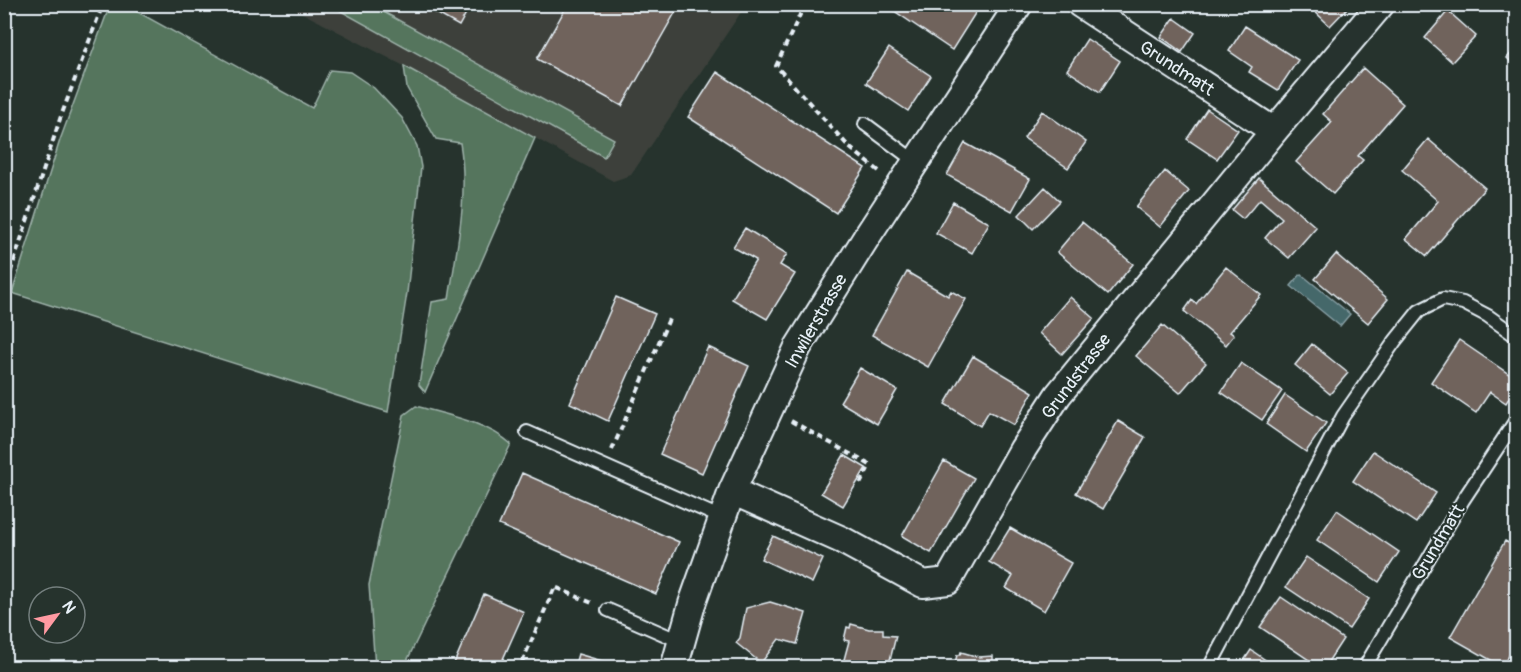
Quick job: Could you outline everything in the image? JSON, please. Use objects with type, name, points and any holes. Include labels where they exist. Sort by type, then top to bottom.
[{"type":"street","name":"Inwilerstrasse","points":[[674,668],[692,604],[732,491],[798,347],[1018,4]]},
{"type":"street","name":"Grundmatt","points":[[1080,4],[1274,131]]},
{"type":"street","name":"Grundstrasse","points":[[732,491],[842,540],[923,584],[948,581],[1023,449],[1058,395],[1381,4]]},
{"type":"lane","points":[[865,124],[916,162]]},
{"type":"lane","points":[[1209,668],[1343,416],[1395,341],[1419,311],[1443,298],[1463,303],[1488,316],[1516,336]]},
{"type":"lane","name":"Grundmatt","points":[[1364,668],[1463,500],[1516,420]]},
{"type":"lane","points":[[527,432],[722,518]]},
{"type":"lane","points":[[608,610],[682,642]]},
{"type":"path","points":[[4,292],[60,119],[103,4]]},
{"type":"path","points":[[805,4],[776,66],[849,147],[899,187]]},
{"type":"path","points":[[604,466],[669,319]]},
{"type":"path","points":[[769,409],[870,465],[860,484]]},
{"type":"path","points":[[522,662],[555,587],[608,610]]},
{"type":"shaded area","points":[[287,5],[746,5],[631,175],[613,181],[404,66]]},
{"type":"green space","points":[[110,5],[125,5],[312,108],[330,70],[350,72],[374,88],[402,118],[417,146],[421,167],[407,293],[388,412],[12,293],[60,140]]},
{"type":"green space","points":[[330,5],[371,5],[614,139],[604,157]]},
{"type":"green space","points":[[404,66],[535,138],[425,392],[419,385],[432,302],[449,299],[463,202],[462,162],[460,143],[436,139],[407,88]]},
{"type":"green space","points":[[416,406],[479,425],[511,444],[404,667],[375,667],[369,585],[404,415]]},
{"type":"water","points":[[1301,274],[1350,314],[1340,326],[1291,286]]},
{"type":"building","points":[[420,4],[471,4],[459,26]]},
{"type":"building","points":[[568,4],[680,4],[622,106],[537,59]]},
{"type":"building","points":[[884,4],[981,4],[952,50]]},
{"type":"building","points":[[1310,4],[1351,4],[1330,26],[1309,6]]},
{"type":"building","points":[[1448,11],[1476,36],[1452,62],[1425,38]]},
{"type":"building","points":[[1174,18],[1195,33],[1182,52],[1161,37]]},
{"type":"building","points":[[1245,26],[1298,60],[1278,90],[1249,72],[1252,67],[1229,51]]},
{"type":"building","points":[[1087,39],[1120,61],[1100,92],[1067,70]]},
{"type":"building","points":[[889,48],[931,76],[908,111],[866,83]]},
{"type":"building","points":[[1516,48],[1516,67],[1507,58]]},
{"type":"building","points":[[1363,68],[1403,104],[1358,156],[1363,160],[1333,194],[1296,162],[1332,122],[1323,114]]},
{"type":"building","points":[[717,72],[865,168],[836,213],[688,117]]},
{"type":"building","points":[[1207,109],[1238,130],[1217,159],[1187,139]]},
{"type":"building","points":[[1042,111],[1086,142],[1068,168],[1024,138]]},
{"type":"building","points":[[1428,139],[1485,188],[1427,256],[1406,239],[1438,201],[1402,170]]},
{"type":"building","points":[[965,143],[1030,179],[1012,211],[947,175]]},
{"type":"building","points":[[1165,171],[1189,191],[1160,227],[1136,207]]},
{"type":"building","points":[[1259,178],[1316,227],[1289,258],[1265,238],[1282,218],[1260,199],[1243,219],[1232,210]]},
{"type":"building","points":[[1045,187],[1060,201],[1033,229],[1019,215]]},
{"type":"building","points":[[953,202],[989,223],[972,253],[936,233]]},
{"type":"building","points":[[1082,222],[1133,264],[1108,295],[1057,252]]},
{"type":"building","points":[[745,228],[787,254],[780,265],[795,274],[767,319],[732,299],[756,260],[733,247]]},
{"type":"building","points":[[1336,254],[1388,299],[1368,323],[1315,279]]},
{"type":"building","points":[[1516,264],[1516,280],[1509,275]]},
{"type":"building","points":[[1226,267],[1261,295],[1230,332],[1234,335],[1226,345],[1184,311],[1192,300],[1196,304]]},
{"type":"building","points":[[907,272],[948,296],[951,291],[966,299],[928,367],[872,335]]},
{"type":"building","points":[[616,297],[655,314],[608,421],[570,403]]},
{"type":"building","points":[[1070,297],[1094,318],[1062,354],[1039,333]]},
{"type":"building","points":[[1162,325],[1206,363],[1180,393],[1136,356]]},
{"type":"building","points":[[1459,340],[1516,379],[1516,387],[1506,403],[1490,392],[1476,413],[1431,382]]},
{"type":"building","points":[[1312,344],[1348,373],[1330,394],[1295,365]]},
{"type":"building","points":[[708,347],[749,366],[702,473],[660,454]]},
{"type":"building","points":[[973,356],[1033,392],[1014,425],[989,411],[980,426],[945,404]]},
{"type":"building","points":[[1241,363],[1282,391],[1262,420],[1221,392]]},
{"type":"building","points":[[860,368],[897,390],[877,424],[840,402]]},
{"type":"building","points":[[1285,395],[1326,423],[1306,452],[1266,424]]},
{"type":"building","points":[[1118,421],[1145,437],[1103,509],[1076,493]]},
{"type":"building","points":[[1373,451],[1436,493],[1416,523],[1353,481]]},
{"type":"building","points":[[844,455],[866,468],[843,506],[821,493]]},
{"type":"building","points":[[944,461],[974,478],[931,553],[902,536]]},
{"type":"building","points":[[522,473],[679,542],[656,594],[499,525]]},
{"type":"building","points":[[1337,510],[1399,552],[1379,582],[1317,540]]},
{"type":"building","points":[[1010,528],[1071,563],[1044,611],[1006,588],[1013,576],[989,562]]},
{"type":"building","points":[[773,536],[823,559],[812,583],[761,559]]},
{"type":"building","points":[[1505,541],[1516,547],[1516,642],[1503,667],[1450,637]]},
{"type":"building","points":[[1306,557],[1369,599],[1349,629],[1286,587]]},
{"type":"building","points":[[484,594],[524,612],[499,668],[452,668]]},
{"type":"building","points":[[1281,597],[1343,639],[1324,668],[1260,627]]},
{"type":"building","points":[[770,602],[806,613],[797,644],[779,639],[761,663],[736,643],[740,638],[746,608]]},
{"type":"building","points":[[851,624],[869,629],[883,629],[883,635],[896,636],[888,668],[842,667],[849,641],[844,640],[847,627],[850,628]]},
{"type":"building","points":[[1251,650],[1277,668],[1239,668]]},
{"type":"building","points":[[961,652],[979,657],[993,656],[993,663],[1005,664],[1004,668],[954,667],[957,655]]},
{"type":"building","points":[[578,654],[626,668],[574,668]]}]
